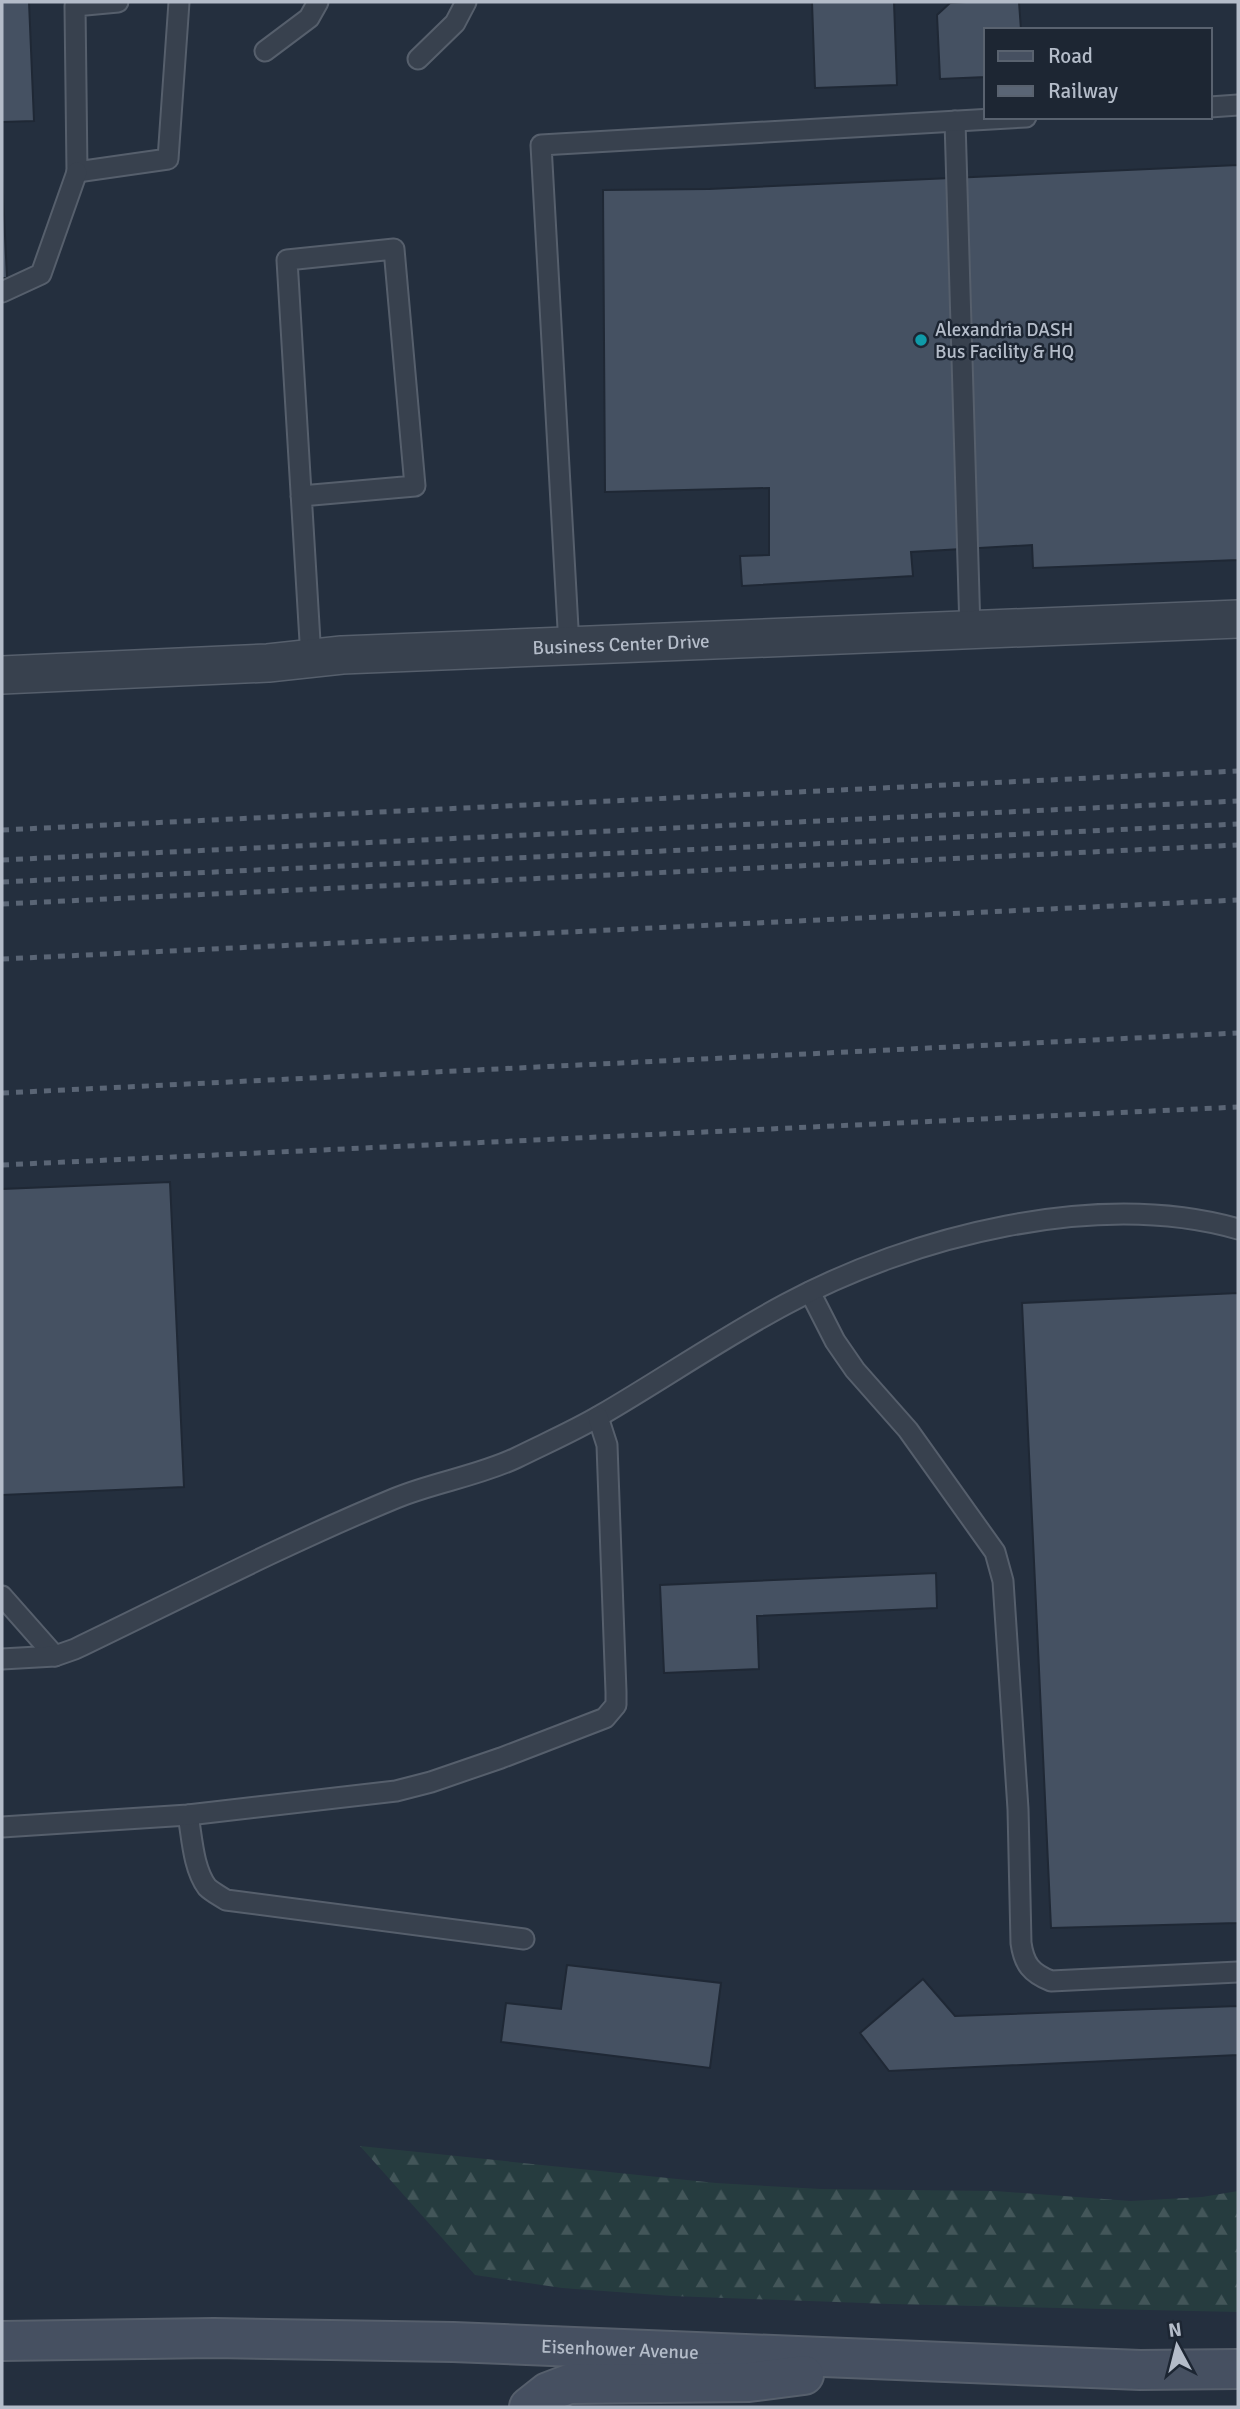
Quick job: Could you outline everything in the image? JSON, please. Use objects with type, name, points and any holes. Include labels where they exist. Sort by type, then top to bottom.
[{"type":"main road","name":"Eisenhower Avenue","points":[[2,2342],[214,2339],[453,2342],[1140,2370],[1238,2369]]},
{"type":"main road","points":[[528,2407],[548,2392],[569,2385],[749,2382],[925,2361]]},
{"type":"street","name":"Business Center Drive","points":[[2,675],[569,646],[1238,618]]},
{"type":"lane","points":[[2,292],[41,274],[77,172],[75,6],[118,2]]},
{"type":"lane","points":[[77,172],[169,159],[179,2]]},
{"type":"lane","points":[[265,51],[309,18],[318,2]]},
{"type":"lane","points":[[418,59],[455,23],[466,2]]},
{"type":"lane","points":[[1212,107],[1238,105]]},
{"type":"lane","points":[[569,646],[541,145],[990,119]]},
{"type":"lane","points":[[955,121],[971,630]]},
{"type":"lane","points":[[301,496],[415,486],[394,249],[287,260],[301,496],[311,658]]},
{"type":"lane","points":[[2,1659],[55,1656],[75,1649],[283,1549],[397,1498],[512,1460],[598,1417],[768,1314],[810,1292],[926,1247],[1026,1223],[1076,1216],[1146,1215],[1190,1219],[1238,1229]]},
{"type":"lane","points":[[810,1292],[835,1341],[855,1370],[908,1430],[999,1561],[1003,1581],[1018,1809],[1021,1942],[1023,1958],[1029,1968],[1051,1981],[1238,1972]]},
{"type":"lane","points":[[2,1827],[188,1815],[348,1798],[413,1787],[586,1726],[612,1713],[616,1705],[607,1445],[598,1417]]},
{"type":"lane","points":[[2,1596],[55,1656]]},
{"type":"lane","points":[[188,1815],[196,1860],[202,1875],[208,1888],[226,1900],[524,1939]]},
{"type":"green space","points":[[360,2146],[716,2183],[821,2189],[995,2191],[1131,2201],[1202,2197],[1238,2191],[1238,2312],[672,2296],[562,2288],[475,2275]]},
{"type":"building","points":[[2,2],[29,2],[34,121],[2,122]]},
{"type":"building","points":[[812,2],[894,2],[897,85],[815,88]]},
{"type":"building","points":[[1019,2],[1021,28],[984,28],[984,77],[940,79],[937,15],[950,3]]},
{"type":"building","name":"Alexandria DASH Bus Facility & HQ","points":[[1238,165],[1238,560],[1033,568],[1032,545],[911,552],[913,576],[742,586],[740,556],[769,555],[769,488],[605,492],[603,190],[709,189]]},
{"type":"building","points":[[2,173],[7,278],[2,278]]},
{"type":"building","points":[[170,1182],[184,1487],[2,1495],[2,1189]]},
{"type":"building","points":[[1238,1293],[1238,1923],[1051,1928],[1022,1303]]},
{"type":"building","points":[[936,1573],[937,1608],[757,1616],[759,1669],[664,1673],[660,1585]]},
{"type":"building","points":[[567,1965],[721,1983],[710,2068],[501,2042],[506,2003],[561,2009]]},
{"type":"building","points":[[923,1979],[955,2016],[1238,2006],[1238,2055],[889,2071],[860,2033]]},
{"type":"railway","points":[[2,830],[1238,771]]},
{"type":"railway","points":[[2,860],[1238,801]]},
{"type":"railway","points":[[2,882],[1238,824]]},
{"type":"railway","points":[[2,904],[1238,845]]},
{"type":"railway","points":[[2,959],[1238,900]]},
{"type":"railway","points":[[2,1093],[1238,1033]]},
{"type":"railway","points":[[2,1165],[1238,1107]]},
{"type":"place","name":"Alexandria DASH Bus Facility & HQ","points":[[921,340]]}]
